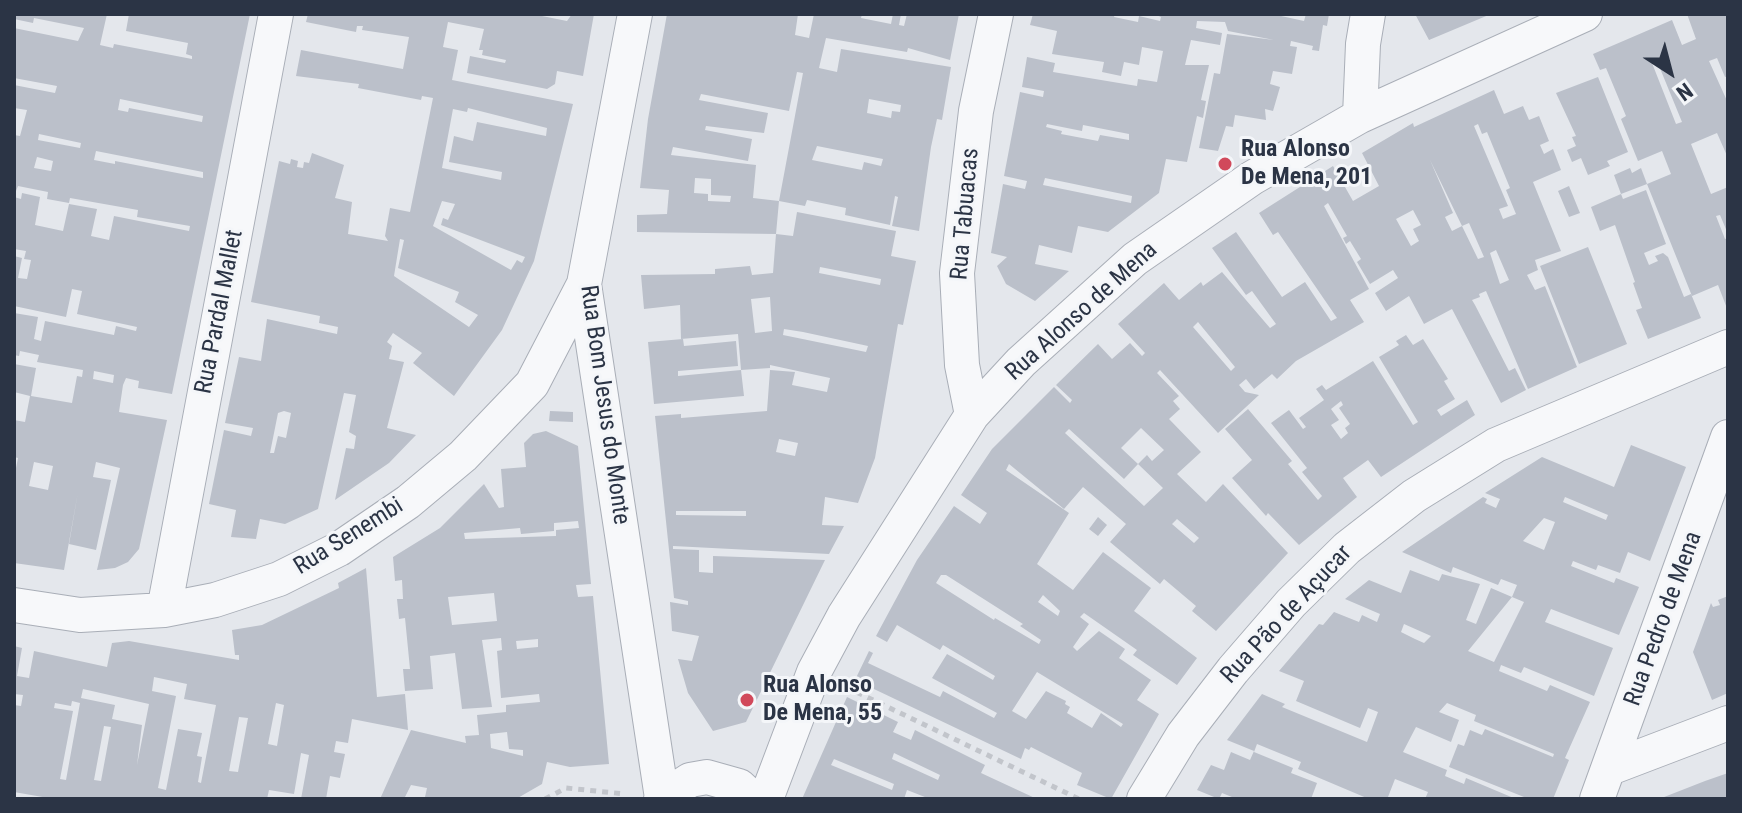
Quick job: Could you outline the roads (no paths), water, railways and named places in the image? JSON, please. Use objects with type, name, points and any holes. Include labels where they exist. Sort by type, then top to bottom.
[{"type":"street","name":"Rua Pardal Mallet","points":[[164,610],[276,14]]},
{"type":"street","name":"Rua Bom Jesus do Monte","points":[[635,14],[584,284],[661,798]]},
{"type":"street","name":"Rua Tabuacas","points":[[972,415],[962,365],[957,273],[976,111],[996,14]]},
{"type":"street","points":[[1360,116],[1363,44],[1368,14]]},
{"type":"street","name":"Rua Alonso de Mena","points":[[766,799],[814,672],[844,616],[972,415],[1021,362],[1135,259],[1252,178],[1360,116],[1585,14]]},
{"type":"street","name":"Rua Senembi","points":[[14,605],[80,615],[164,610],[215,600],[279,579],[339,549],[408,502],[463,456],[532,384],[584,284]]},
{"type":"street","name":"Rua Pão de Açucar","points":[[1144,799],[1183,735],[1233,670],[1291,603],[1347,548],[1414,496],[1496,445],[1728,347]]},
{"type":"street","name":"Rua Pedro de Mena","points":[[1604,784],[1728,437]]},
{"type":"street","points":[[1604,784],[1728,723]]},
{"type":"street","points":[[661,798],[690,780],[707,777],[739,786],[753,799]]},
{"type":"place","name":"Rua Alonso De Mena, 201","points":[[1225,164]]},
{"type":"place","name":"Rua Alonso De Mena, 55","points":[[747,700]]}]
